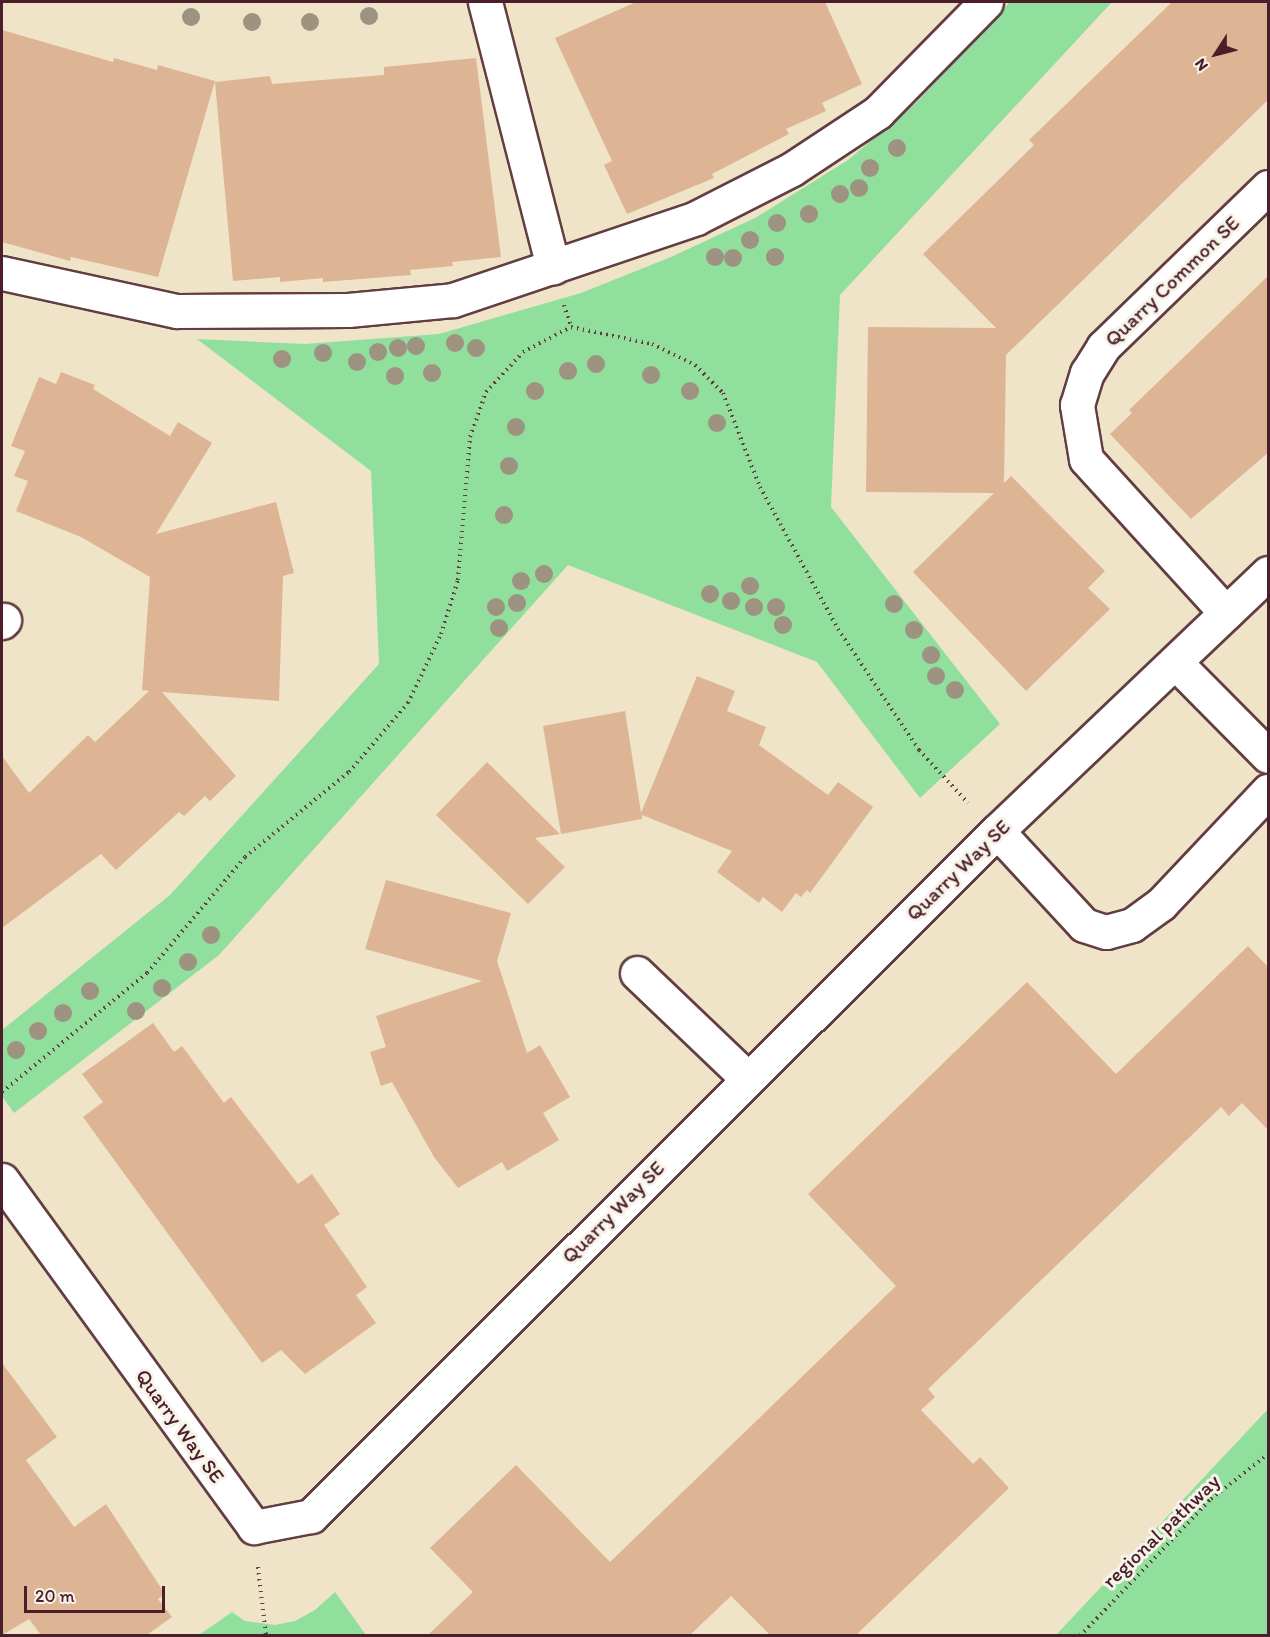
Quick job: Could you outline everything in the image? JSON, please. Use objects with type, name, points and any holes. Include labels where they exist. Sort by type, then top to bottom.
[{"type":"street","points":[[485,2],[553,267]]},
{"type":"street","points":[[2,273],[177,310],[348,310],[453,300],[696,218],[792,169],[878,112],[986,2]]},
{"type":"street","name":"Quarry Common SE","points":[[1226,613],[1086,459],[1077,405],[1087,373],[1103,347],[1269,187]]},
{"type":"street","name":"Quarry Way SE","points":[[2,1180],[254,1527],[311,1516],[747,1078],[997,831],[1269,573]]},
{"type":"street","points":[[1175,662],[1269,756]]},
{"type":"street","points":[[997,831],[1084,925],[1106,932],[1132,925],[1161,904],[1269,791]]},
{"type":"street","points":[[638,972],[747,1078]]},
{"type":"path","points":[[2,1092],[147,974],[245,857],[349,772],[408,703],[441,634],[458,580],[470,437],[486,392],[523,352],[571,327],[652,344],[695,366],[723,393],[765,497],[838,628],[919,750],[997,831]]},
{"type":"path","name":"regional pathway","points":[[1080,1635],[1211,1499],[1269,1454]]},
{"type":"path","points":[[254,1527],[266,1635]]},
{"type":"green space","points":[[1010,2],[1112,2],[840,295],[831,507],[1000,724],[920,798],[817,662],[568,565],[219,955],[14,1113],[2,1096],[2,1030],[170,895],[379,664],[371,471],[197,339],[305,344],[439,334],[581,293],[671,257],[755,218],[848,160],[916,103]]},
{"type":"green space","points":[[1268,1409],[1268,1635],[1056,1635]]},
{"type":"green space","points":[[335,1592],[366,1635],[199,1635],[232,1612],[245,1621],[275,1625],[295,1621],[315,1610]]},
{"type":"building","points":[[636,2],[825,2],[862,84],[822,103],[826,111],[786,129],[789,134],[712,174],[714,178],[627,214],[604,165],[612,161],[555,38]]},
{"type":"building","points":[[1172,2],[1269,2],[1269,99],[1006,355],[1004,483],[1011,476],[1105,571],[1088,588],[1110,609],[1026,691],[913,572],[994,493],[866,492],[868,327],[996,328],[923,254],[1034,145],[1029,140]]},
{"type":"building","points":[[2,30],[113,62],[114,58],[157,70],[158,65],[215,81],[158,277],[71,257],[70,261],[2,242]]},
{"type":"building","points":[[476,58],[501,257],[452,262],[453,266],[410,270],[411,275],[323,282],[323,278],[280,282],[280,277],[233,281],[215,82],[270,76],[272,84],[384,75],[384,67]]},
{"type":"building","points":[[1269,275],[1269,452],[1191,519],[1110,434],[1132,413],[1129,410]]},
{"type":"building","points":[[61,372],[95,385],[93,389],[170,436],[178,422],[212,443],[156,534],[276,502],[294,573],[283,576],[279,701],[162,692],[236,776],[210,801],[205,796],[184,816],[179,812],[116,870],[101,854],[2,928],[2,756],[29,793],[88,735],[95,742],[149,691],[142,690],[150,577],[81,537],[16,511],[28,481],[14,476],[25,451],[11,446],[39,377],[56,384]]},
{"type":"building","points":[[697,676],[735,691],[727,711],[766,727],[759,745],[828,795],[838,782],[873,807],[810,893],[807,890],[801,897],[796,893],[782,912],[763,897],[759,903],[717,872],[732,851],[642,815],[642,819],[561,834],[543,726],[625,711],[641,813]]},
{"type":"building","points":[[487,762],[560,834],[535,838],[565,867],[528,904],[436,815]]},
{"type":"building","points":[[386,880],[511,913],[497,961],[527,1053],[540,1045],[570,1097],[543,1113],[559,1140],[507,1171],[502,1162],[458,1188],[434,1157],[392,1082],[381,1086],[370,1052],[386,1047],[376,1016],[482,981],[365,949]]},
{"type":"building","points":[[1248,946],[1269,968],[1269,1131],[1242,1103],[1229,1116],[1221,1107],[928,1389],[935,1397],[921,1410],[973,1464],[980,1457],[1009,1488],[856,1635],[770,1635],[731,1596],[690,1635],[428,1635],[473,1592],[430,1548],[516,1465],[610,1562],[896,1286],[808,1194],[1027,982],[1116,1074]]},
{"type":"building","points":[[153,1023],[174,1052],[182,1046],[224,1103],[231,1097],[298,1184],[312,1174],[340,1214],[324,1225],[367,1287],[356,1295],[376,1323],[305,1374],[281,1350],[262,1363],[83,1117],[103,1102],[82,1074]]},
{"type":"building","points":[[2,1363],[57,1437],[26,1460],[74,1527],[106,1504],[165,1594],[158,1599],[172,1617],[147,1635],[41,1635],[29,1619],[2,1635]]}]
